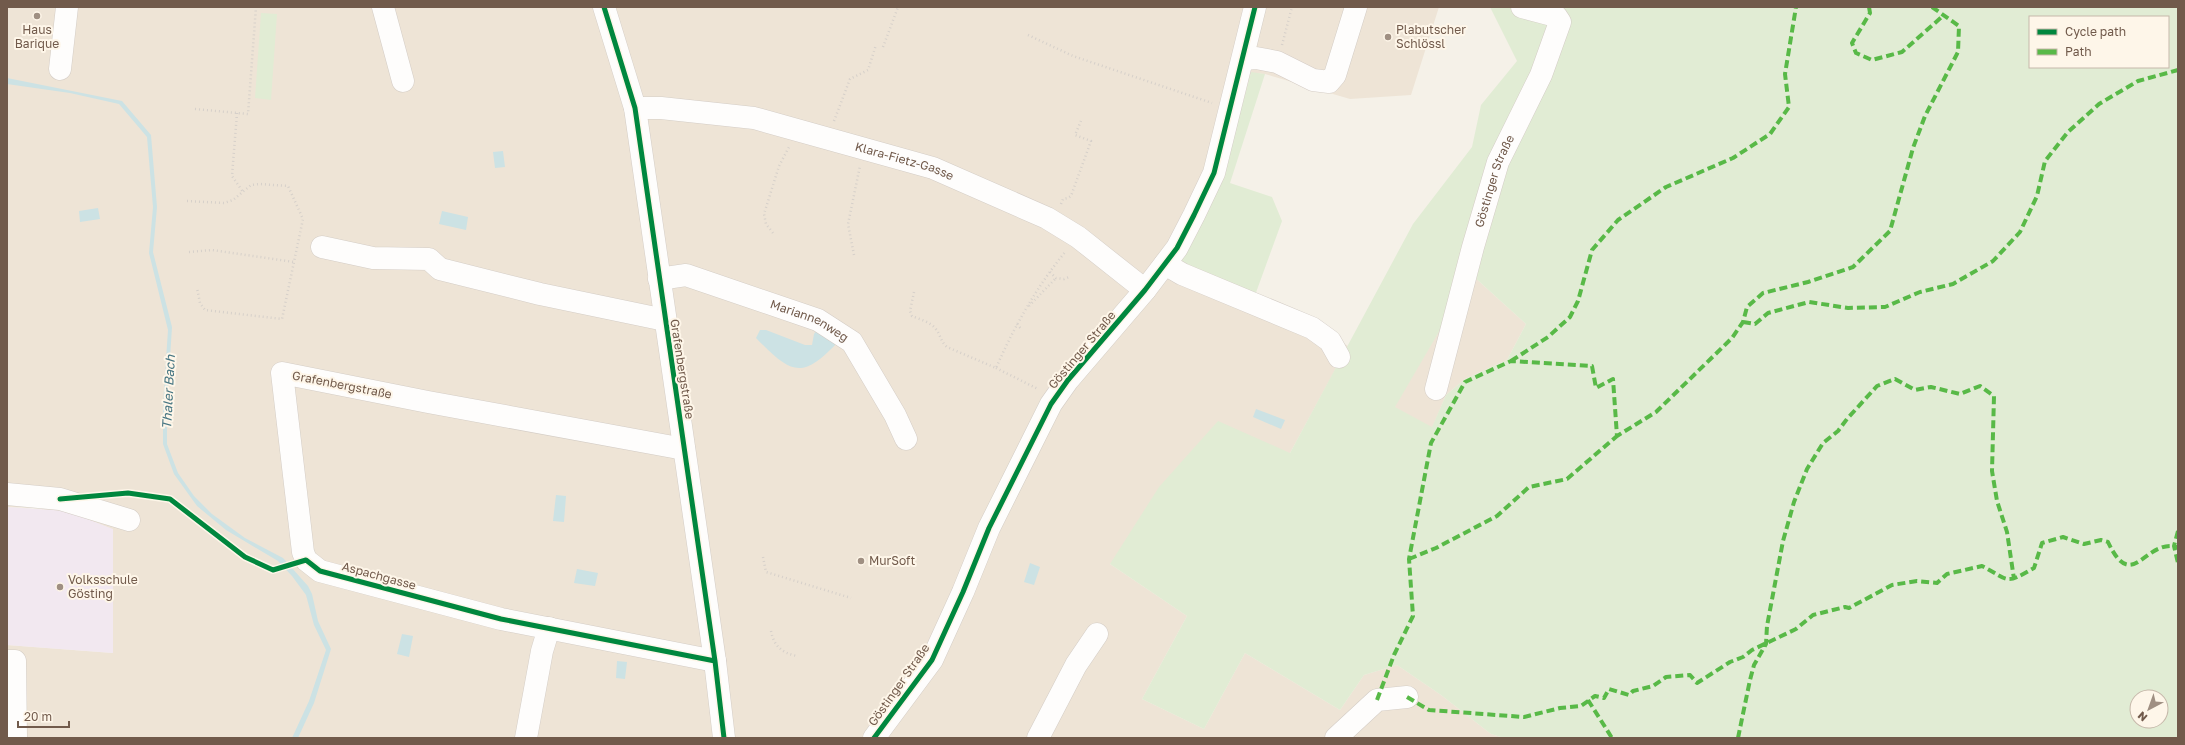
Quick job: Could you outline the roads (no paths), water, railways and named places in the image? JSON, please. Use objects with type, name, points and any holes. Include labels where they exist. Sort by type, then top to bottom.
[{"type":"street","points":[[60,70],[68,7]]},
{"type":"street","points":[[382,7],[403,81]]},
{"type":"street","name":"Grafenbergstraße","points":[[604,7],[635,108],[715,661],[724,738]]},
{"type":"street","name":"Göstinger Straße","points":[[874,738],[932,660],[963,592],[989,528],[1056,397],[1068,380],[1146,290],[1180,241],[1214,173],[1256,7]]},
{"type":"street","points":[[1244,59],[1256,58],[1276,62],[1313,80],[1329,82],[1335,74],[1356,7]]},
{"type":"street","name":"Göstinger Straße","points":[[1436,390],[1473,247],[1498,162],[1541,76],[1560,22],[1556,16],[1522,7]]},
{"type":"street","name":"Klara-Fietz-Gasse","points":[[635,108],[661,108],[754,118],[937,170],[1047,218],[1078,237],[1118,266],[1146,290]]},
{"type":"street","points":[[322,247],[373,258],[428,259],[440,269],[540,294],[665,320]]},
{"type":"street","points":[[1165,264],[1182,274],[1312,328],[1330,341],[1339,357]]},
{"type":"street","name":"Mariannenweg","points":[[659,279],[686,275],[818,320],[852,342],[896,415],[906,439]]},
{"type":"street","name":"Grafenbergstraße","points":[[282,373],[428,402],[684,449]]},
{"type":"street","name":"Aspachgasse","points":[[282,373],[306,560],[320,571],[501,619],[715,661]]},
{"type":"street","points":[[7,494],[60,499],[129,520]]},
{"type":"street","points":[[526,738],[542,651],[549,628]]},
{"type":"street","points":[[1038,738],[1076,666],[1097,634]]},
{"type":"street","points":[[7,661],[15,661],[16,738]]},
{"type":"street","points":[[1344,736],[1368,708],[1377,700],[1407,696]]},
{"type":"place","name":"Haus Barique","points":[[37,16]]},
{"type":"place","name":"Plabutscher Schlössl","points":[[1388,37]]},
{"type":"place","name":"MurSoft","points":[[861,561]]},
{"type":"place","name":"Volksschule Gösting","points":[[60,587]]},
{"type":"water label","name":"Thaler Bach","points":[[168,392]]}]
